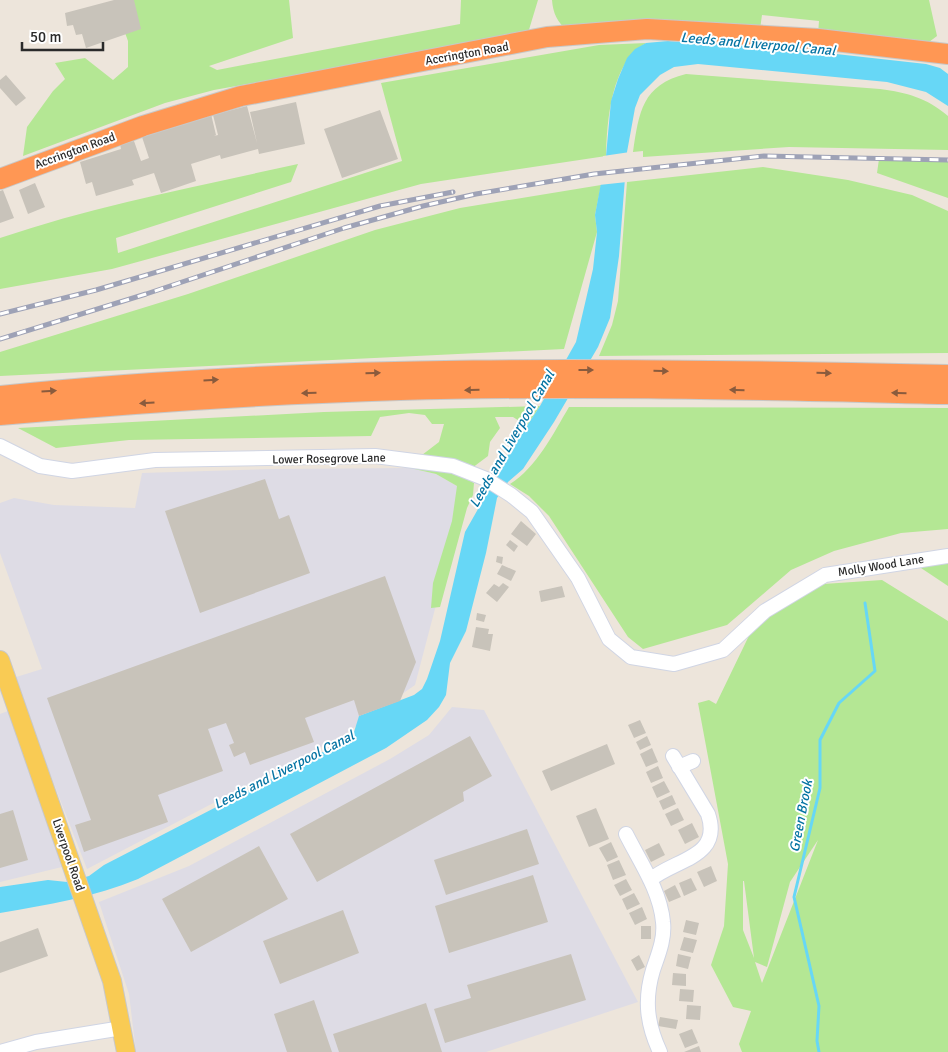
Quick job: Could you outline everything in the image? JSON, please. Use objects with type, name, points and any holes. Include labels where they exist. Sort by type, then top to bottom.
[{"type":"highway","name":"Accrington Road","points":[[0,179],[143,126],[241,96],[547,37],[647,29],[818,39],[948,54]]},
{"type":"highway","points":[[0,414],[280,394],[522,380],[613,370],[948,376]]},
{"type":"highway","points":[[0,396],[278,376],[522,380],[605,389],[948,394]]},
{"type":"main road","name":"Liverpool Road","points":[[1,669],[112,981],[126,1052]]},
{"type":"street","name":"Lower Rosegrove Lane","points":[[0,446],[40,466],[72,470],[155,460],[254,460],[375,456],[453,466],[486,480],[511,495],[532,512],[550,534],[578,578],[609,639],[631,657]]},
{"type":"street","name":"Molly Wood Lane","points":[[631,657],[674,664],[723,650],[765,611],[825,575],[948,556]]},
{"type":"street","points":[[650,880],[660,872],[702,851],[707,845],[711,834],[712,824],[708,814],[676,762],[693,761]]},
{"type":"street","points":[[626,834],[650,880],[663,921],[663,933],[649,986],[647,1014],[660,1052]]},
{"type":"street","points":[[0,1052],[36,1042],[122,1028]]},
{"type":"shaded area","points":[[410,468],[436,474],[466,491],[415,685],[342,736],[87,869],[13,678],[42,669],[0,553],[0,503],[14,498],[54,505],[135,508],[142,473],[271,469]]},
{"type":"shaded area","points":[[452,707],[484,710],[638,1002],[486,1052],[136,1052],[129,994],[99,902],[189,866],[390,759],[429,735]]},
{"type":"shaded area","points":[[8,711],[62,867],[0,882],[0,714]]},
{"type":"green space","points":[[130,0],[289,0],[293,38],[209,66],[217,70],[460,24],[461,0],[538,0],[528,33],[214,90],[165,103],[23,156],[27,127],[53,91],[65,79],[55,63],[85,58],[113,80],[128,67],[128,41],[124,30]]},
{"type":"green space","points":[[552,0],[929,0],[937,36],[925,45],[818,34],[819,21],[762,15],[760,29],[568,31],[556,17]]},
{"type":"green space","points":[[646,43],[634,52],[618,78],[610,110],[606,156],[421,184],[112,269],[0,289],[0,238],[37,226],[148,197],[298,164],[291,182],[116,238],[118,253],[402,161],[381,83],[599,45]]},
{"type":"green space","points":[[686,74],[880,89],[908,94],[932,104],[948,116],[948,150],[789,147],[643,157],[643,151],[633,152],[641,113],[651,93],[671,79]]},
{"type":"green space","points":[[879,159],[948,161],[948,198],[877,173]]},
{"type":"green space","points":[[763,167],[848,180],[912,195],[948,211],[948,353],[599,356],[612,325],[618,301],[627,182]]},
{"type":"green space","points":[[601,185],[595,215],[597,232],[564,349],[0,376],[0,352],[188,294],[375,230],[460,208]]},
{"type":"green space","points":[[540,406],[527,426],[513,417],[495,417],[500,428],[490,442],[488,456],[472,468],[422,455],[439,442],[444,424],[432,424],[425,415],[409,413],[380,417],[371,436],[129,440],[56,448],[18,428],[324,412]]},
{"type":"green space","points":[[569,407],[948,408],[948,529],[901,533],[834,551],[791,570],[727,625],[643,649],[628,637],[549,516],[529,496],[510,484],[520,477],[536,459]]},
{"type":"green space","points":[[411,463],[452,471],[474,483],[473,495],[467,508],[440,607],[431,608],[433,583],[452,521],[457,486],[436,474],[410,468]]},
{"type":"green space","points":[[948,561],[948,586],[918,566]]},
{"type":"green space","points":[[882,580],[948,621],[948,1052],[742,1052],[739,1044],[751,1011],[733,1007],[711,965],[724,926],[728,864],[698,703],[709,700],[716,704],[758,617],[809,585]],"holes":[[[818,840],[762,983],[755,962],[767,967],[790,882]],[[744,881],[754,958],[743,930]]]},
{"type":"water","points":[[668,41],[791,49],[926,64],[940,68],[948,74],[948,106],[926,92],[887,82],[698,64],[674,67],[660,75],[640,95],[635,108],[627,152],[619,256],[610,318],[598,347],[554,422],[523,469],[508,482],[497,498],[486,553],[466,631],[450,663],[446,695],[439,707],[427,720],[386,748],[138,879],[88,896],[0,913],[0,887],[48,880],[67,882],[89,876],[104,865],[346,740],[354,732],[359,716],[414,695],[422,689],[440,641],[465,532],[499,472],[501,465],[540,406],[576,342],[593,269],[597,232],[595,215],[606,156],[611,101],[618,79],[627,58],[635,49],[646,43]]},
{"type":"pier","points":[[630,152],[627,182],[599,185],[603,156]]},
{"type":"building","points":[[114,0],[134,0],[141,29],[86,48],[82,34],[76,35],[73,25],[67,26],[65,13]]},
{"type":"building","points":[[6,75],[26,98],[16,106],[0,88],[0,80]]},
{"type":"building","points":[[296,102],[305,144],[259,154],[258,149],[221,159],[220,155],[191,164],[196,181],[161,193],[154,173],[132,180],[134,185],[96,196],[92,182],[86,184],[80,162],[121,149],[120,144],[134,141],[141,161],[149,158],[142,137],[211,114],[216,135],[214,136],[218,135],[213,115],[247,106],[257,143],[250,112]]},
{"type":"building","points":[[380,110],[398,159],[342,178],[324,129]]},
{"type":"building","points":[[35,183],[45,207],[28,214],[19,190]]},
{"type":"building","points":[[3,190],[14,218],[0,223],[0,191]]},
{"type":"building","points":[[265,479],[279,519],[289,515],[310,573],[200,613],[165,511]]},
{"type":"building","points":[[521,521],[536,534],[527,546],[511,534]]},
{"type":"building","points":[[510,540],[518,546],[514,552],[506,545]]},
{"type":"building","points":[[497,556],[503,557],[502,564],[496,562]]},
{"type":"building","points":[[502,565],[516,571],[511,581],[497,574]]},
{"type":"building","points":[[385,576],[416,662],[400,701],[359,716],[354,700],[305,718],[314,742],[250,765],[245,752],[234,757],[229,745],[234,743],[226,723],[208,729],[223,771],[158,795],[168,822],[84,852],[75,825],[91,820],[47,698]]},
{"type":"building","points":[[503,583],[509,587],[497,602],[486,593],[494,584],[499,587]]},
{"type":"building","points":[[562,586],[565,597],[541,602],[539,591]]},
{"type":"building","points":[[477,613],[486,615],[484,622],[476,620]]},
{"type":"building","points":[[476,627],[489,629],[488,634],[493,634],[490,651],[472,647]]},
{"type":"building","points":[[640,720],[646,733],[634,738],[628,725]]},
{"type":"building","points":[[470,736],[492,776],[463,792],[464,801],[317,882],[290,834]]},
{"type":"building","points":[[647,736],[651,745],[640,750],[636,742]]},
{"type":"building","points":[[607,744],[615,764],[551,791],[542,771]]},
{"type":"building","points":[[652,748],[658,762],[646,767],[640,754]]},
{"type":"building","points":[[658,766],[663,778],[651,783],[646,772]]},
{"type":"building","points":[[664,781],[670,792],[657,798],[652,787]]},
{"type":"building","points":[[672,795],[676,804],[663,810],[659,801]]},
{"type":"building","points":[[596,808],[609,839],[589,847],[576,816]]},
{"type":"building","points":[[678,808],[684,820],[671,826],[665,814]]},
{"type":"building","points":[[13,810],[28,860],[0,868],[0,814]]},
{"type":"building","points":[[692,823],[699,837],[685,844],[678,830]]},
{"type":"building","points":[[527,829],[539,864],[446,895],[434,860]]},
{"type":"building","points":[[611,842],[618,857],[607,862],[599,848]]},
{"type":"building","points":[[659,843],[665,855],[651,862],[645,850]]},
{"type":"building","points":[[259,846],[288,899],[191,952],[162,899]]},
{"type":"building","points":[[619,860],[626,875],[613,880],[607,865]]},
{"type":"building","points":[[711,866],[717,881],[704,887],[697,872]]},
{"type":"building","points":[[533,875],[548,922],[449,953],[435,906]]},
{"type":"building","points":[[691,878],[697,890],[684,896],[679,883]]},
{"type":"building","points":[[626,879],[632,890],[620,896],[614,885]]},
{"type":"building","points":[[675,885],[681,897],[669,902],[664,891]]},
{"type":"building","points":[[634,893],[640,904],[627,910],[622,899]]},
{"type":"building","points":[[642,907],[647,919],[635,925],[629,913]]},
{"type":"building","points":[[343,910],[359,953],[280,984],[263,941]]},
{"type":"building","points":[[686,920],[699,923],[696,935],[683,932]]},
{"type":"building","points":[[641,926],[651,926],[651,939],[641,939]]},
{"type":"building","points":[[38,928],[48,956],[0,973],[0,942]]},
{"type":"building","points":[[684,937],[697,940],[693,953],[680,950]]},
{"type":"building","points":[[571,954],[586,1000],[445,1043],[434,1009],[471,998],[467,985]]},
{"type":"building","points":[[678,954],[691,957],[688,969],[676,966]]},
{"type":"building","points":[[639,955],[645,967],[637,971],[631,960]]},
{"type":"building","points":[[673,973],[686,974],[686,986],[672,985]]},
{"type":"building","points":[[680,989],[694,990],[693,1002],[679,1001]]},
{"type":"building","points":[[314,1000],[332,1052],[287,1052],[274,1014]]},
{"type":"building","points":[[426,1003],[442,1052],[339,1052],[333,1034]]},
{"type":"building","points":[[687,1005],[701,1006],[700,1020],[686,1019]]},
{"type":"building","points":[[660,1017],[678,1020],[676,1029],[658,1026]]},
{"type":"building","points":[[692,1029],[698,1043],[685,1048],[679,1034]]},
{"type":"building","points":[[699,1046],[701,1052],[684,1052]]},
{"type":"waterway","name":"Green Brook","points":[[819,1052],[817,1041],[819,1006],[794,897],[820,788],[820,740],[839,703],[875,671],[865,603]]},
{"type":"railway","points":[[0,339],[146,294],[344,228],[423,206],[476,194],[594,174],[764,156],[948,160]]},
{"type":"railway","points":[[0,314],[96,290],[380,206],[453,192]]},
{"type":"water label","name":"Leeds and Liverpool Canal","points":[[758,44]]},
{"type":"water label","name":"Leeds and Liverpool Canal","points":[[512,439]]},
{"type":"water label","name":"Leeds and Liverpool Canal","points":[[284,770]]}]
